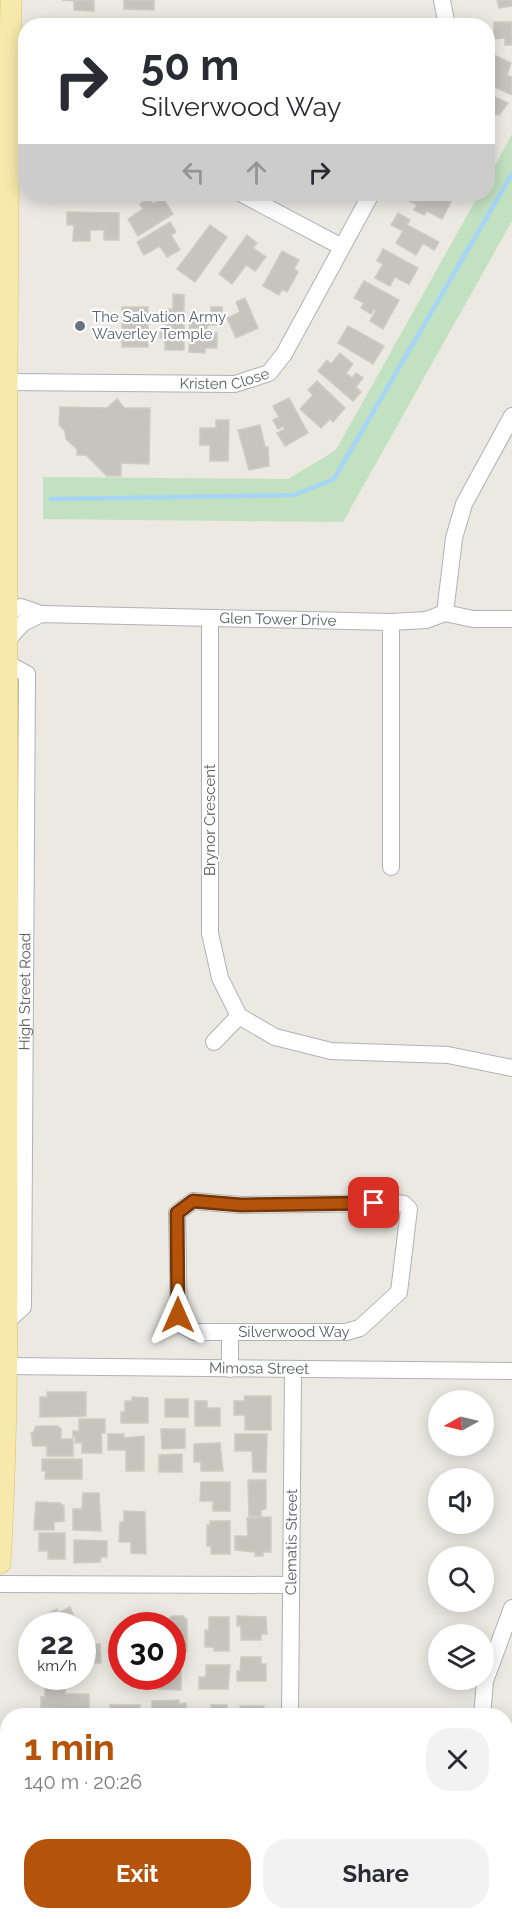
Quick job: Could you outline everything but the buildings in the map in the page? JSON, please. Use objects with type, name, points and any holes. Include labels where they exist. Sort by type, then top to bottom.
[{"type":"main road","name":"High Street Road","points":[[0,1563],[6,1322],[8,639],[4,611],[3,500],[7,382],[10,0]]},
{"type":"street","points":[[442,0],[445,18]]},
{"type":"street","points":[[255,201],[342,247]]},
{"type":"street","name":"Kristen Close","points":[[7,382],[236,384],[269,373],[284,354],[367,201]]},
{"type":"street","points":[[445,613],[454,538],[464,504],[512,416]]},
{"type":"street","name":"Glen Tower Drive","points":[[4,611],[24,607],[41,614],[391,622],[426,620],[445,613],[473,619],[512,619]]},
{"type":"street","points":[[8,639],[23,623],[41,614]]},
{"type":"street","name":"Brynor Crescent","points":[[210,619],[210,933],[220,978],[239,1016]]},
{"type":"street","points":[[391,622],[391,867]]},
{"type":"street","points":[[214,1042],[239,1016],[275,1037],[331,1051],[448,1055],[512,1068]]},
{"type":"street","name":"Silverwood Way","points":[[193,1201],[241,1205],[396,1203],[404,1204],[410,1209],[402,1286],[360,1328],[346,1332],[230,1332],[194,1332],[180,1323],[177,1213],[193,1201]]},
{"type":"street","name":"Silverwood Way","points":[[230,1332],[230,1369]]},
{"type":"street","name":"Mimosa Street","points":[[5,1366],[512,1371]]},
{"type":"street","name":"Clematis Street","points":[[290,1708],[292,1369]]},
{"type":"street","points":[[0,1584],[291,1585]]},
{"type":"street","points":[[483,1708],[485,1681],[512,1608]]},
{"type":"green space","points":[[512,134],[512,221],[343,522],[43,519],[43,477],[288,479],[336,450],[475,201],[495,201],[495,166]]},
{"type":"waterway","points":[[51,499],[294,495],[334,479],[512,174]]},
{"type":"place","name":"The Salvation Army Waverley Temple","points":[[80,326]]},
{"type":"route","points":[[178,1315],[177,1213],[193,1201],[241,1205],[374,1203]]}]
